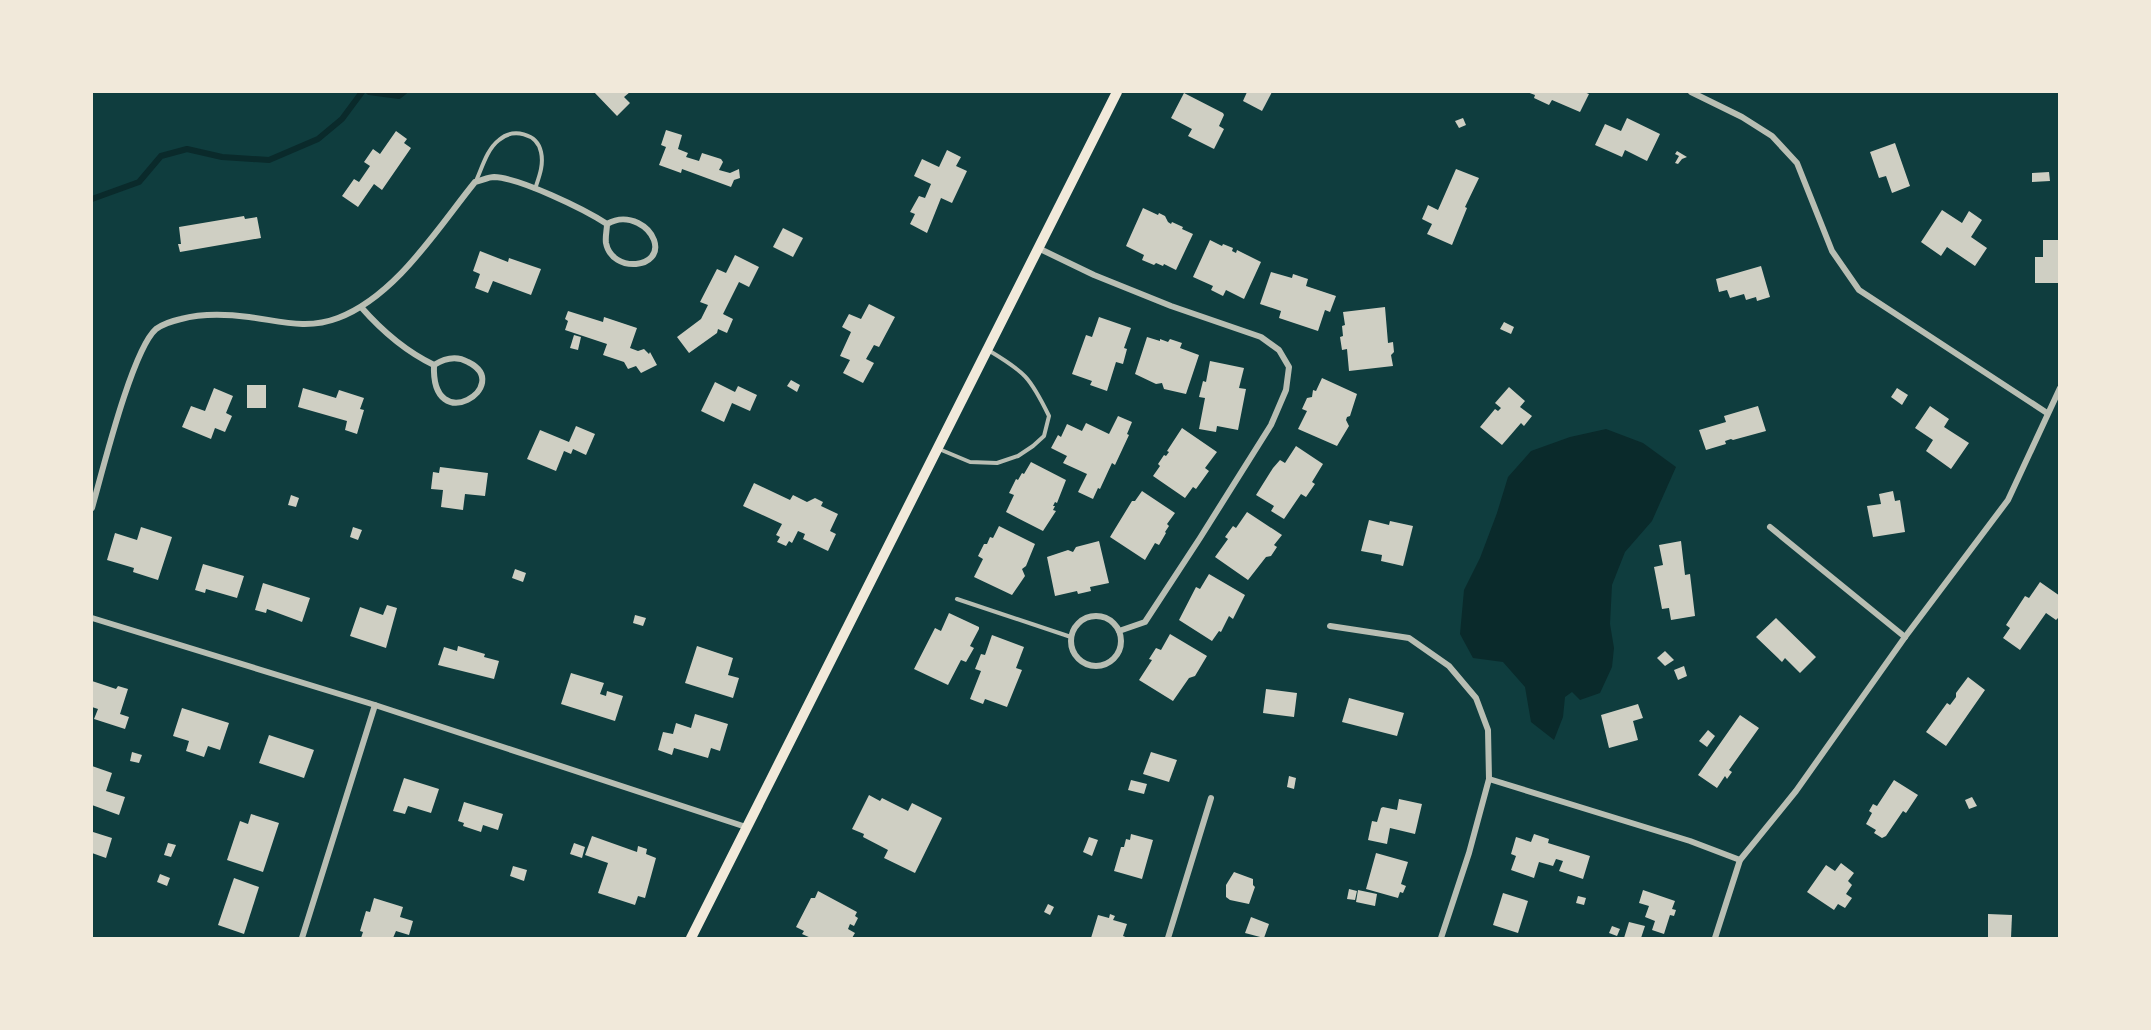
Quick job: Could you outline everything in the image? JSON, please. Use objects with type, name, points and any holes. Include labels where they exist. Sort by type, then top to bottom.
[{"type":"main road","points":[[691,939],[1117,92]]},
{"type":"street","points":[[1691,92],[1742,117],[1772,136],[1797,163],[1832,251],[1859,290],[2047,413]]},
{"type":"street","points":[[92,508],[138,359],[155,330],[169,322],[205,314],[228,315],[290,325],[311,325],[338,319],[362,307],[382,293],[397,279],[475,182],[493,177],[535,189],[607,224]]},
{"type":"street","points":[[617,219],[630,220],[642,225],[651,232],[656,244],[653,255],[646,262],[637,265],[623,263],[614,258],[606,241],[607,224],[617,219]]},
{"type":"street","points":[[1038,248],[1116,284],[1171,306],[1261,337],[1279,350],[1289,368],[1286,390],[1271,425],[1200,538],[1145,622],[1119,631]]},
{"type":"street","points":[[362,307],[390,336],[417,357],[434,365]]},
{"type":"street","points":[[453,357],[473,364],[482,380],[480,389],[467,401],[456,403],[444,399],[436,390],[434,365],[453,357]]},
{"type":"street","points":[[1715,939],[1740,860],[1796,791],[1905,637],[2008,500],[2060,388]]},
{"type":"street","points":[[1770,527],[1905,637]]},
{"type":"street","points":[[1087,617],[1105,618],[1119,631],[1120,648],[1111,661],[1094,666],[1079,660],[1071,645],[1071,637],[1079,623],[1087,617]]},
{"type":"street","points":[[92,618],[375,705],[746,827]]},
{"type":"street","points":[[1330,626],[1409,638],[1449,666],[1476,698],[1488,730],[1489,779],[1441,939]]},
{"type":"street","points":[[302,939],[375,705]]},
{"type":"street","points":[[1489,779],[1690,841],[1740,860]]},
{"type":"street","points":[[1168,939],[1211,798]]},
{"type":"lane","points":[[475,182],[489,152],[498,140],[510,134],[523,133],[535,140],[541,151],[541,172],[535,189]]},
{"type":"lane","points":[[938,448],[970,462],[997,463],[1018,456],[1044,436],[1048,416],[1030,379],[987,349]]},
{"type":"lane","points":[[957,600],[1071,637]]},
{"type":"water","points":[[1606,429],[1643,443],[1676,467],[1652,521],[1625,552],[1612,585],[1610,624],[1614,648],[1612,667],[1600,693],[1580,700],[1572,692],[1565,697],[1563,717],[1554,740],[1531,722],[1525,687],[1503,662],[1473,658],[1460,634],[1464,590],[1480,558],[1508,477],[1531,451],[1570,437]]},
{"type":"building","points":[[594,92],[630,92],[624,97],[630,103],[617,116]]},
{"type":"building","points":[[1247,92],[1272,92],[1262,111],[1243,101]]},
{"type":"building","points":[[1527,92],[1584,92],[1589,94],[1580,112],[1552,100],[1549,105]]},
{"type":"building","points":[[1184,93],[1223,113],[1219,126],[1224,129],[1214,149],[1188,136],[1192,129],[1171,118]]},
{"type":"building","points":[[1463,118],[1466,125],[1459,128],[1455,121]]},
{"type":"building","points":[[1627,118],[1660,134],[1647,161],[1625,150],[1622,157],[1595,145],[1605,124],[1621,131]]},
{"type":"building","points":[[666,130],[682,135],[678,149],[688,153],[686,157],[699,161],[702,153],[721,159],[723,162],[719,170],[730,173],[739,169],[740,178],[734,180],[731,187],[682,169],[681,173],[659,165],[666,147],[661,145]]},
{"type":"building","points":[[396,131],[407,139],[404,143],[411,148],[382,190],[374,184],[358,207],[342,196],[354,179],[359,182],[370,166],[364,162],[373,149],[380,154]]},
{"type":"building","points":[[1895,143],[1910,186],[1892,193],[1886,176],[1879,178],[1870,152]]},
{"type":"building","points":[[947,150],[961,157],[956,166],[967,171],[952,203],[941,198],[927,233],[910,224],[915,214],[910,212],[919,196],[925,198],[931,184],[914,176],[922,159],[939,167]]},
{"type":"building","points":[[1677,151],[1687,157],[1678,164],[1675,163],[1679,156],[1675,154]]},
{"type":"building","points":[[1456,169],[1479,178],[1465,207],[1467,208],[1452,245],[1427,234],[1432,224],[1422,219],[1428,205],[1438,210]]},
{"type":"building","points":[[2049,172],[2050,181],[2032,182],[2032,173]]},
{"type":"building","points":[[1143,208],[1165,216],[1171,224],[1172,222],[1183,227],[1182,229],[1193,234],[1176,270],[1164,264],[1163,266],[1156,263],[1154,265],[1142,260],[1144,255],[1126,246]]},
{"type":"building","points":[[1942,210],[1962,223],[1969,211],[1982,220],[1971,237],[1987,248],[1975,266],[1947,247],[1941,256],[1921,242]]},
{"type":"building","points":[[244,216],[245,219],[257,217],[261,238],[180,252],[179,227]]},
{"type":"building","points":[[783,228],[803,238],[793,257],[773,247]]},
{"type":"building","points":[[1210,240],[1261,262],[1244,299],[1226,290],[1223,296],[1211,290],[1213,286],[1193,277]]},
{"type":"building","points":[[2043,240],[2060,240],[2060,283],[2035,283],[2035,257],[2043,257]]},
{"type":"building","points":[[480,251],[508,262],[509,258],[541,269],[531,295],[493,281],[488,293],[475,288],[480,274],[473,271]]},
{"type":"building","points":[[735,255],[759,267],[749,287],[739,282],[723,314],[733,319],[727,333],[718,329],[717,333],[689,353],[677,337],[701,319],[708,305],[700,302],[717,269],[726,273]]},
{"type":"building","points":[[1761,266],[1770,297],[1757,301],[1756,297],[1746,300],[1744,294],[1730,298],[1727,290],[1719,292],[1716,279]]},
{"type":"building","points":[[1271,272],[1292,278],[1293,274],[1308,279],[1306,286],[1336,296],[1330,312],[1325,310],[1318,331],[1279,318],[1281,311],[1260,304]]},
{"type":"building","points":[[869,304],[895,317],[879,347],[874,345],[866,359],[874,363],[863,383],[843,373],[850,360],[840,356],[851,332],[842,327],[849,314],[861,319]]},
{"type":"building","points":[[1385,307],[1388,343],[1393,342],[1394,352],[1391,355],[1393,366],[1349,371],[1347,349],[1342,350],[1340,337],[1343,336],[1342,326],[1345,325],[1343,312]]},
{"type":"building","points":[[568,311],[603,322],[604,317],[637,328],[630,348],[638,351],[644,349],[649,354],[650,352],[657,365],[641,373],[636,366],[628,369],[624,362],[603,355],[607,344],[565,330]]},
{"type":"building","points":[[1099,317],[1131,328],[1124,348],[1127,349],[1123,364],[1116,362],[1107,391],[1090,385],[1092,381],[1072,374],[1086,335],[1092,337]]},
{"type":"building","points":[[1504,322],[1514,327],[1511,334],[1500,329]]},
{"type":"building","points":[[574,335],[581,337],[578,350],[570,348]]},
{"type":"building","points":[[1147,337],[1168,342],[1170,339],[1182,343],[1180,348],[1199,355],[1186,394],[1164,389],[1162,383],[1156,384],[1135,374]]},
{"type":"building","points":[[1210,361],[1244,368],[1239,388],[1246,389],[1238,430],[1217,426],[1216,432],[1199,429],[1205,398],[1199,397],[1203,381],[1206,382]]},
{"type":"building","points":[[1322,378],[1357,394],[1350,416],[1346,420],[1349,426],[1337,446],[1298,429],[1307,411],[1302,409],[1307,398],[1312,397],[1313,390],[1316,391]]},
{"type":"building","points":[[791,380],[800,385],[797,392],[787,386]]},
{"type":"building","points":[[715,382],[735,392],[738,386],[757,395],[750,411],[732,403],[724,422],[701,411]]},
{"type":"building","points":[[247,385],[266,385],[266,408],[247,408]]},
{"type":"building","points":[[1509,387],[1525,401],[1520,407],[1532,416],[1524,426],[1521,423],[1502,445],[1480,427],[1495,409],[1498,411],[1501,408],[1495,403]]},
{"type":"building","points":[[214,388],[233,396],[226,413],[232,416],[225,432],[215,428],[211,439],[182,427],[191,406],[205,411]]},
{"type":"building","points":[[303,388],[336,398],[339,390],[364,398],[360,409],[364,410],[357,434],[345,430],[347,421],[298,407]]},
{"type":"building","points":[[1897,388],[1908,395],[1902,405],[1891,397]]},
{"type":"building","points":[[1758,406],[1766,431],[1731,439],[1725,441],[1726,444],[1706,450],[1699,430],[1726,422],[1724,416]]},
{"type":"building","points":[[1930,406],[1949,419],[1944,427],[1969,443],[1951,469],[1926,451],[1933,440],[1915,428]]},
{"type":"building","points":[[1118,416],[1132,422],[1127,434],[1129,435],[1115,465],[1112,463],[1093,499],[1078,492],[1087,474],[1063,463],[1067,456],[1051,448],[1058,435],[1061,437],[1067,424],[1082,431],[1086,423],[1109,434]]},
{"type":"building","points":[[576,426],[595,434],[586,455],[573,449],[571,454],[564,451],[556,471],[527,459],[540,430],[569,442]]},
{"type":"building","points":[[1182,428],[1217,452],[1205,468],[1209,471],[1196,489],[1193,487],[1185,498],[1153,476],[1160,466],[1158,464],[1169,452],[1167,451]]},
{"type":"building","points":[[1296,446],[1323,464],[1312,482],[1315,484],[1306,497],[1301,494],[1284,519],[1271,511],[1274,506],[1256,495],[1273,468],[1280,460],[1285,463]]},
{"type":"building","points":[[1031,462],[1066,480],[1057,503],[1055,502],[1053,506],[1055,506],[1053,510],[1056,511],[1043,531],[1006,512],[1014,495],[1009,493],[1016,479],[1018,480],[1022,473],[1024,474]]},
{"type":"building","points":[[440,467],[488,473],[485,496],[465,494],[463,510],[441,507],[443,490],[431,489],[433,472],[439,473]]},
{"type":"building","points":[[754,483],[790,500],[793,495],[807,502],[815,498],[823,502],[821,506],[838,514],[830,531],[836,534],[828,551],[803,539],[805,534],[798,531],[792,543],[789,541],[786,546],[777,542],[780,537],[776,535],[782,524],[743,506]]},
{"type":"building","points":[[1142,491],[1175,513],[1167,524],[1169,526],[1159,545],[1155,543],[1145,560],[1110,537],[1132,501],[1135,501]]},
{"type":"building","points":[[1893,491],[1895,501],[1900,500],[1905,532],[1873,537],[1867,506],[1881,504],[1879,494]]},
{"type":"building","points":[[291,495],[299,498],[296,507],[288,505]]},
{"type":"building","points":[[1247,512],[1282,535],[1274,545],[1277,547],[1271,556],[1266,557],[1248,580],[1215,557],[1228,539],[1225,537],[1233,526],[1236,528]]},
{"type":"building","points":[[1369,520],[1389,525],[1390,521],[1413,526],[1403,566],[1381,561],[1382,555],[1361,551]]},
{"type":"building","points":[[999,526],[1035,544],[1026,566],[1022,569],[1025,576],[1012,595],[974,577],[983,559],[978,556],[984,544],[987,544],[990,537],[993,538]]},
{"type":"building","points":[[141,527],[172,537],[158,580],[133,572],[134,568],[107,560],[115,533],[137,540]]},
{"type":"building","points":[[353,527],[362,530],[358,540],[350,537]]},
{"type":"building","points":[[1099,541],[1109,583],[1090,587],[1091,591],[1078,594],[1077,591],[1055,596],[1047,557],[1068,550],[1073,552],[1076,547]]},
{"type":"building","points":[[1681,541],[1685,575],[1690,574],[1695,616],[1671,620],[1669,608],[1662,609],[1654,567],[1663,565],[1659,545]]},
{"type":"building","points":[[203,564],[244,576],[237,598],[206,589],[205,593],[195,590]]},
{"type":"building","points":[[515,569],[526,573],[523,582],[512,578]]},
{"type":"building","points":[[1209,574],[1245,595],[1233,619],[1229,616],[1221,632],[1219,631],[1212,641],[1179,620],[1196,587],[1200,589]]},
{"type":"building","points":[[2040,582],[2060,596],[2060,616],[2056,620],[2046,613],[2020,650],[2003,638],[2010,628],[2006,625],[2025,596],[2029,598]]},
{"type":"building","points":[[263,583],[310,598],[302,622],[267,609],[266,613],[255,610]]},
{"type":"building","points":[[387,605],[397,608],[386,648],[350,636],[360,607],[383,615]]},
{"type":"building","points":[[949,613],[979,629],[970,646],[974,648],[966,662],[961,660],[948,685],[914,669],[935,628],[941,631]]},
{"type":"building","points":[[635,615],[646,618],[643,626],[633,623]]},
{"type":"building","points":[[1776,618],[1816,657],[1800,673],[1785,658],[1782,662],[1756,637]]},
{"type":"building","points":[[1170,634],[1207,656],[1195,676],[1189,678],[1173,701],[1139,680],[1152,660],[1149,659],[1156,648],[1161,650]]},
{"type":"building","points":[[992,635],[1024,647],[1016,668],[1022,670],[1007,707],[985,699],[983,704],[970,699],[981,671],[975,669],[981,654],[985,655]]},
{"type":"building","points":[[458,646],[499,661],[494,679],[438,665],[444,647],[457,651]]},
{"type":"building","points":[[697,646],[733,658],[728,675],[739,678],[733,698],[685,683]]},
{"type":"building","points":[[1665,651],[1674,660],[1665,666],[1657,658]]},
{"type":"building","points":[[1684,666],[1687,676],[1678,680],[1674,670]]},
{"type":"building","points":[[571,673],[604,683],[600,694],[606,696],[607,691],[623,696],[615,721],[561,704]]},
{"type":"building","points":[[1968,677],[1985,690],[1946,746],[1926,732],[1947,703],[1950,705]]},
{"type":"building","points":[[92,681],[116,689],[118,686],[128,689],[120,714],[129,717],[125,729],[94,719],[98,709],[92,707]]},
{"type":"building","points":[[1266,689],[1297,693],[1294,717],[1263,713]]},
{"type":"building","points":[[1349,698],[1404,713],[1397,736],[1342,722]]},
{"type":"building","points":[[1638,704],[1643,718],[1633,721],[1638,740],[1609,748],[1601,715]]},
{"type":"building","points":[[182,708],[229,723],[220,750],[208,746],[204,757],[186,751],[189,741],[173,736]]},
{"type":"building","points":[[695,714],[728,724],[720,751],[711,748],[708,758],[674,748],[672,755],[658,750],[663,732],[673,734],[676,723],[691,728]]},
{"type":"building","points":[[1740,715],[1759,728],[1729,770],[1732,772],[1727,779],[1725,776],[1717,788],[1698,775]]},
{"type":"building","points":[[1708,730],[1715,736],[1707,747],[1699,741]]},
{"type":"building","points":[[269,735],[314,750],[304,778],[259,763]]},
{"type":"building","points":[[132,752],[142,755],[139,763],[130,761]]},
{"type":"building","points":[[1151,752],[1177,760],[1169,782],[1143,774]]},
{"type":"building","points":[[92,766],[112,773],[106,791],[125,797],[119,815],[92,805]]},
{"type":"building","points":[[1289,776],[1296,778],[1294,789],[1287,787]]},
{"type":"building","points":[[404,778],[439,789],[431,813],[408,806],[405,814],[393,811]]},
{"type":"building","points":[[1131,780],[1147,784],[1144,794],[1128,790]]},
{"type":"building","points":[[1894,780],[1918,795],[1906,813],[1903,811],[1886,836],[1882,838],[1874,833],[1876,830],[1866,824],[1872,813],[1869,811],[1873,804],[1877,806]]},
{"type":"building","points":[[869,795],[880,801],[882,798],[908,811],[912,803],[942,818],[915,873],[884,858],[888,850],[852,829]]},
{"type":"building","points":[[1972,797],[1977,806],[1969,809],[1965,800]]},
{"type":"building","points":[[1399,799],[1422,804],[1415,834],[1390,828],[1387,844],[1368,840],[1372,821],[1377,822],[1381,808],[1397,810]]},
{"type":"building","points":[[464,802],[503,814],[498,830],[483,825],[481,832],[463,826],[464,823],[458,821]]},
{"type":"building","points":[[251,814],[279,823],[263,872],[227,860],[240,821],[248,824]]},
{"type":"building","points":[[93,832],[112,838],[106,858],[92,853]]},
{"type":"building","points":[[1131,834],[1153,840],[1142,879],[1114,871],[1121,847],[1124,847],[1126,839],[1130,840]]},
{"type":"building","points":[[1534,834],[1549,839],[1548,843],[1590,856],[1583,879],[1559,871],[1563,861],[1556,859],[1553,866],[1539,862],[1534,878],[1511,870],[1516,856],[1511,854],[1516,837],[1531,842]]},
{"type":"building","points":[[592,836],[637,852],[638,846],[647,849],[646,854],[656,858],[645,898],[638,896],[635,905],[598,893],[608,863],[585,855]]},
{"type":"building","points":[[1089,837],[1098,840],[1092,856],[1083,852]]},
{"type":"building","points":[[168,843],[176,845],[171,857],[164,855]]},
{"type":"building","points":[[574,843],[585,847],[582,858],[570,854]]},
{"type":"building","points":[[1376,853],[1408,862],[1401,884],[1406,886],[1398,898],[1366,889]]},
{"type":"building","points":[[1841,863],[1854,873],[1848,881],[1852,885],[1846,894],[1852,898],[1845,908],[1838,904],[1834,910],[1807,892],[1826,865],[1835,871]]},
{"type":"building","points":[[513,866],[527,870],[524,881],[510,876]]},
{"type":"building","points":[[1234,872],[1253,879],[1255,887],[1249,904],[1226,897],[1226,885]]},
{"type":"building","points":[[160,874],[170,878],[167,886],[157,882]]},
{"type":"building","points":[[234,878],[259,887],[244,934],[218,925]]},
{"type":"building","points":[[1349,889],[1357,891],[1355,900],[1347,899]]},
{"type":"building","points":[[1358,890],[1377,894],[1375,906],[1356,902]]},
{"type":"building","points":[[1643,890],[1675,901],[1672,909],[1676,910],[1674,916],[1670,915],[1664,934],[1652,930],[1655,921],[1645,917],[1649,906],[1639,903]]},
{"type":"building","points":[[818,891],[857,912],[855,916],[858,918],[854,926],[850,924],[848,929],[855,933],[852,938],[811,938],[802,934],[804,931],[796,927],[811,898],[815,898]]},
{"type":"building","points":[[1503,893],[1528,901],[1518,933],[1493,925]]},
{"type":"building","points":[[1578,896],[1586,898],[1584,905],[1576,903]]},
{"type":"building","points":[[374,898],[403,907],[400,917],[413,921],[409,935],[396,931],[393,938],[361,938],[363,932],[360,931],[366,911],[370,912]]},
{"type":"building","points":[[1048,904],[1054,907],[1050,915],[1044,912]]},
{"type":"building","points":[[1110,914],[1115,916],[1113,920],[1127,924],[1123,936],[1128,938],[1091,938],[1098,915],[1109,918]]},
{"type":"building","points":[[1988,914],[2012,915],[2011,938],[1988,938]]},
{"type":"building","points":[[1251,917],[1269,924],[1264,938],[1245,933]]},
{"type":"building","points":[[1629,922],[1645,926],[1641,938],[1624,938]]},
{"type":"building","points":[[1612,926],[1620,929],[1617,936],[1609,933]]},
{"type":"waterway","points":[[92,199],[139,182],[161,156],[187,149],[222,157],[269,160],[318,139],[342,119],[362,92]]},
{"type":"waterway","points":[[369,92],[399,96],[404,92]]}]
